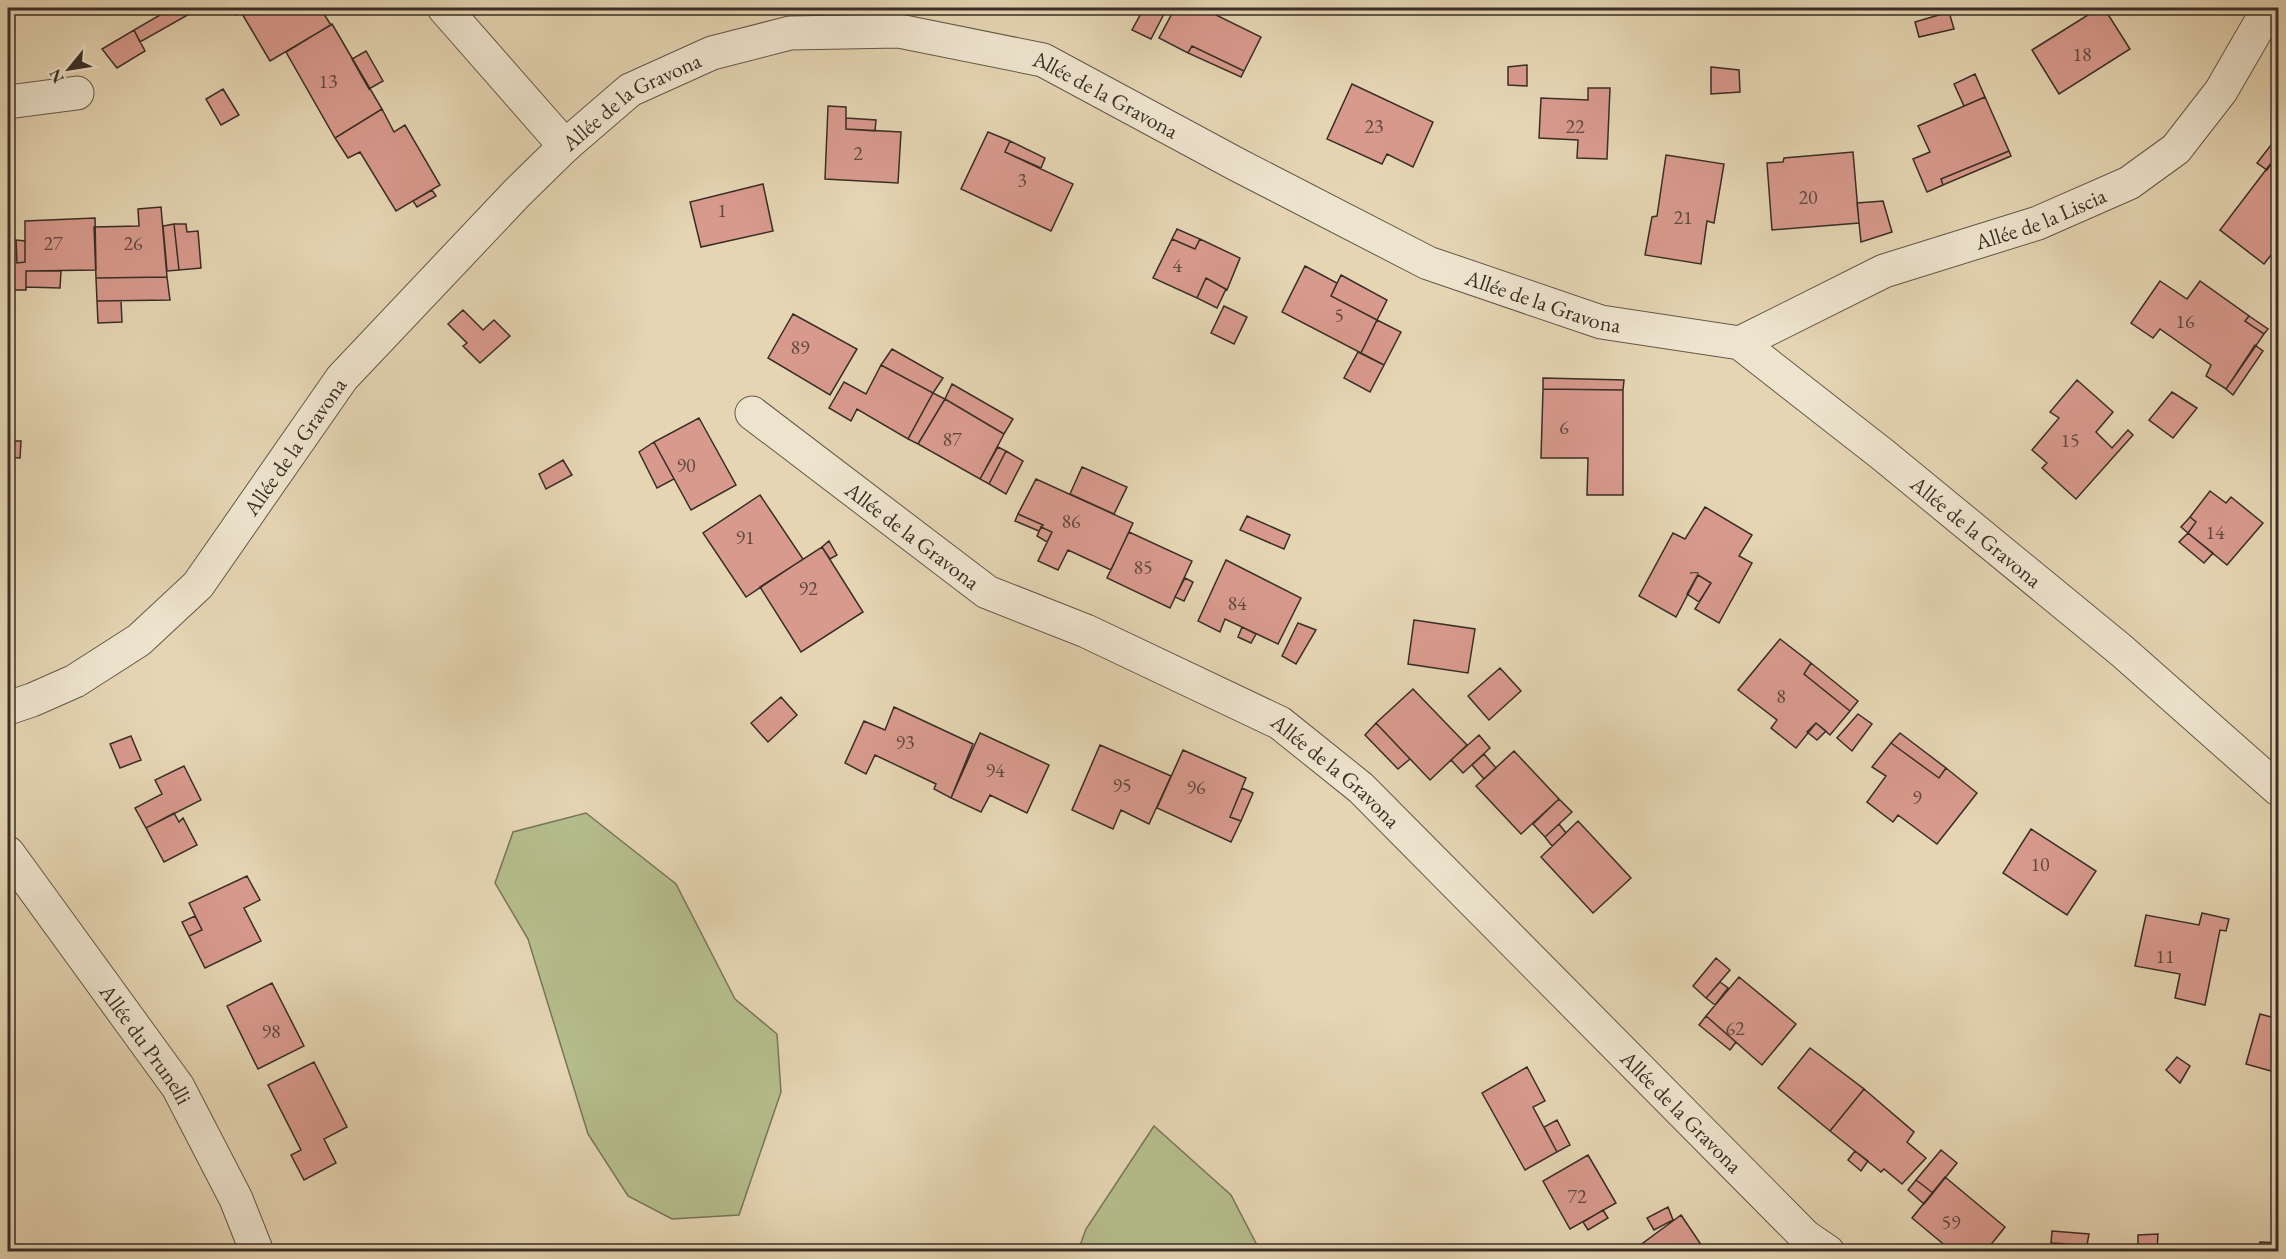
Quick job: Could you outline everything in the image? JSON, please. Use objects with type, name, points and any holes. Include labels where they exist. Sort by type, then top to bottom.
[{"type":"street","points":[[444,8],[565,146]]},
{"type":"street","name":"Allée de la Liscia","points":[[1740,343],[1884,271],[2038,223],[2129,183],[2176,149],[2221,91],[2269,8]]},
{"type":"street","name":"Allée de la Gravona","points":[[8,708],[75,681],[139,640],[198,585],[342,378],[517,193],[565,146],[630,90],[712,53],[790,33],[903,19],[1043,60],[1236,164],[1428,263],[1601,322],[1740,343],[1881,454],[2122,651],[2278,789]]},
{"type":"street","points":[[8,102],[77,93]]},
{"type":"street","name":"Allée de la Gravona","points":[[752,413],[987,592],[1086,631],[1280,723],[1361,788],[1806,1237],[1827,1251]]},
{"type":"street","name":"Allée du Prunelli","points":[[8,853],[178,1087],[236,1199],[257,1251]]},
{"type":"green space","points":[[586,813],[676,884],[735,999],[777,1034],[781,1092],[739,1215],[672,1219],[628,1196],[588,1134],[528,939],[495,883],[513,832]]},
{"type":"green space","points":[[1154,1126],[1231,1195],[1260,1251],[1078,1251],[1086,1229]]},
{"type":"building","points":[[172,8],[200,8],[140,42],[134,30]]},
{"type":"building","points":[[232,8],[320,8],[331,25],[270,61],[241,12],[236,15]]},
{"type":"building","points":[[1144,8],[1166,10],[1151,39],[1132,30]]},
{"type":"building","points":[[1175,8],[1202,8],[1261,37],[1244,71],[1192,46],[1188,53],[1159,38]]},
{"type":"building","points":[[2099,8],[2104,8],[2130,49],[2059,94],[2032,50]]},
{"type":"building","points":[[1949,12],[1954,29],[1919,37],[1915,22]]},
{"type":"building","points":[[332,24],[382,109],[335,138],[286,52]]},
{"type":"building","points":[[134,30],[145,51],[117,68],[102,49]]},
{"type":"building","points":[[1192,46],[1244,71],[1241,77],[1188,53]]},
{"type":"building","points":[[366,51],[383,81],[369,89],[352,59]]},
{"type":"building","points":[[1527,65],[1527,86],[1508,85],[1508,67]]},
{"type":"building","points":[[1711,67],[1739,70],[1740,92],[1711,94]]},
{"type":"building","points":[[1975,74],[1985,97],[1964,106],[1954,84]]},
{"type":"building","points":[[1352,84],[1433,122],[1413,167],[1387,154],[1382,164],[1327,139]]},
{"type":"building","points":[[1588,88],[1610,88],[1607,159],[1577,158],[1578,140],[1539,138],[1541,98],[1588,100]]},
{"type":"building","points":[[223,89],[239,115],[221,125],[206,99]]},
{"type":"building","points":[[1985,97],[2009,151],[1941,179],[1943,185],[1927,192],[1913,159],[1930,152],[1918,126]]},
{"type":"building","points":[[828,106],[846,107],[846,129],[901,132],[898,183],[825,179]]},
{"type":"building","points":[[382,109],[394,132],[405,125],[440,185],[396,211],[360,152],[348,158],[335,138]]},
{"type":"building","points":[[846,118],[876,120],[875,131],[846,129]]},
{"type":"building","points":[[988,132],[1010,141],[1005,152],[1073,184],[1051,231],[961,189]]},
{"type":"building","points":[[2275,140],[2278,143],[2278,154],[2267,170],[2257,163]]},
{"type":"building","points":[[1010,141],[1045,158],[1041,168],[1005,152]]},
{"type":"building","points":[[2009,151],[2011,156],[1943,185],[1941,179]]},
{"type":"building","points":[[1853,152],[1859,223],[1772,230],[1767,163],[1783,162],[1784,158]]},
{"type":"building","points":[[2278,154],[2278,246],[2264,264],[2220,230]]},
{"type":"building","points":[[1666,155],[1724,164],[1714,223],[1707,221],[1701,264],[1645,255],[1652,217],[1657,216]]},
{"type":"building","points":[[763,184],[773,231],[701,247],[690,202]]},
{"type":"building","points":[[432,190],[436,196],[417,207],[413,201]]},
{"type":"building","points":[[1883,201],[1892,232],[1861,242],[1857,203]]},
{"type":"building","points":[[161,207],[167,277],[96,278],[94,227],[139,226],[138,209]]},
{"type":"building","points":[[95,218],[96,270],[26,271],[26,290],[8,290],[8,240],[16,240],[17,263],[25,262],[25,221]]},
{"type":"building","points":[[174,224],[179,270],[167,271],[163,226]]},
{"type":"building","points":[[174,224],[186,224],[187,232],[198,231],[201,268],[179,270]]},
{"type":"building","points":[[1177,229],[1200,239],[1195,249],[1172,239]]},
{"type":"building","points":[[1172,239],[1195,249],[1200,239],[1240,258],[1227,290],[1206,278],[1197,298],[1153,278]]},
{"type":"building","points":[[16,240],[25,241],[25,262],[17,263]]},
{"type":"building","points":[[1305,266],[1337,283],[1331,296],[1377,320],[1361,353],[1282,312]]},
{"type":"building","points":[[26,271],[61,271],[60,288],[26,287]]},
{"type":"building","points":[[1341,275],[1387,300],[1377,320],[1331,296]]},
{"type":"building","points":[[167,277],[170,300],[97,301],[96,278]]},
{"type":"building","points":[[1206,278],[1226,289],[1217,308],[1197,298]]},
{"type":"building","points":[[2160,281],[2187,299],[2200,281],[2249,316],[2245,321],[2264,334],[2226,389],[2206,376],[2211,365],[2160,329],[2153,338],[2131,323]]},
{"type":"building","points":[[97,301],[121,301],[122,322],[98,323]]},
{"type":"building","points":[[1224,306],[1247,317],[1234,344],[1211,333]]},
{"type":"building","points":[[463,310],[483,330],[494,320],[510,336],[480,363],[463,346],[467,343],[448,324]]},
{"type":"building","points":[[793,314],[857,349],[830,395],[768,358]]},
{"type":"building","points":[[2249,316],[2268,329],[2264,334],[2245,321]]},
{"type":"building","points":[[1377,320],[1401,332],[1384,365],[1361,353]]},
{"type":"building","points":[[2255,345],[2263,351],[2233,395],[2226,389]]},
{"type":"building","points":[[892,349],[943,378],[933,393],[881,365]]},
{"type":"building","points":[[1358,352],[1384,365],[1370,392],[1344,378]]},
{"type":"building","points":[[881,365],[933,393],[908,439],[857,409],[851,421],[829,408],[844,382],[866,394]]},
{"type":"building","points":[[1543,378],[1624,380],[1623,390],[1543,389]]},
{"type":"building","points":[[2077,380],[2113,412],[2096,432],[2112,448],[2128,430],[2133,435],[2076,499],[2042,468],[2047,463],[2032,450],[2059,418],[2050,412]]},
{"type":"building","points":[[952,384],[1013,419],[1004,434],[945,399]]},
{"type":"building","points":[[1543,389],[1623,390],[1623,495],[1587,495],[1588,458],[1541,458]]},
{"type":"building","points":[[2172,392],[2197,408],[2173,438],[2149,420]]},
{"type":"building","points":[[933,393],[945,399],[918,444],[908,439]]},
{"type":"building","points":[[945,399],[1004,434],[980,479],[918,444]]},
{"type":"building","points":[[699,418],[736,485],[691,510],[654,442]]},
{"type":"building","points":[[8,441],[21,441],[20,458],[8,457]]},
{"type":"building","points":[[654,442],[674,479],[657,488],[639,452]]},
{"type":"building","points":[[998,447],[1006,451],[989,484],[980,479]]},
{"type":"building","points":[[1006,451],[1023,461],[1006,494],[989,484]]},
{"type":"building","points":[[563,460],[572,475],[546,489],[539,474]]},
{"type":"building","points":[[1082,467],[1127,487],[1114,514],[1070,494]]},
{"type":"building","points":[[1036,479],[1133,523],[1111,570],[1068,550],[1058,570],[1038,561],[1052,532],[1041,527],[1043,525],[1018,514]]},
{"type":"building","points":[[2210,491],[2226,503],[2231,497],[2263,523],[2227,565],[2188,533],[2196,522],[2190,517]]},
{"type":"building","points":[[760,495],[803,559],[746,597],[703,533]]},
{"type":"building","points":[[1705,507],[1752,535],[1739,556],[1752,563],[1719,623],[1695,609],[1711,583],[1698,575],[1676,617],[1639,596],[1673,533],[1685,539]]},
{"type":"building","points":[[1018,514],[1043,525],[1039,531],[1015,521]]},
{"type":"building","points":[[1247,516],[1290,535],[1284,549],[1240,530]]},
{"type":"building","points":[[2190,517],[2196,522],[2188,533],[2181,527]]},
{"type":"building","points":[[1041,527],[1052,532],[1047,542],[1037,536]]},
{"type":"building","points":[[1129,532],[1192,561],[1170,608],[1107,578]]},
{"type":"building","points":[[2188,533],[2213,553],[2204,563],[2179,542]]},
{"type":"building","points":[[829,541],[837,555],[830,559],[822,547]]},
{"type":"building","points":[[822,547],[863,612],[801,652],[760,587]]},
{"type":"building","points":[[1226,560],[1301,598],[1278,644],[1225,619],[1220,632],[1198,621]]},
{"type":"building","points":[[1698,575],[1711,583],[1699,602],[1687,594]]},
{"type":"building","points":[[1185,578],[1193,582],[1184,601],[1175,597]]},
{"type":"building","points":[[1414,620],[1475,629],[1468,673],[1408,664]]},
{"type":"building","points":[[1298,623],[1316,630],[1296,664],[1282,656]]},
{"type":"building","points":[[1242,627],[1256,634],[1251,643],[1238,637]]},
{"type":"building","points":[[1780,639],[1811,663],[1804,674],[1850,711],[1830,735],[1816,723],[1796,748],[1771,728],[1777,720],[1738,690]]},
{"type":"building","points":[[1811,663],[1858,701],[1850,711],[1804,674]]},
{"type":"building","points":[[1500,668],[1521,691],[1489,720],[1468,696]]},
{"type":"building","points":[[1413,689],[1467,745],[1430,780],[1376,723]]},
{"type":"building","points":[[781,697],[797,715],[768,742],[751,723]]},
{"type":"building","points":[[894,707],[973,744],[951,798],[934,789],[936,784],[875,755],[866,774],[845,763],[864,721],[885,730]]},
{"type":"building","points":[[1858,714],[1872,724],[1852,751],[1837,738]]},
{"type":"building","points":[[1376,723],[1410,759],[1398,769],[1365,735]]},
{"type":"building","points":[[1816,723],[1826,731],[1817,740],[1807,732]]},
{"type":"building","points":[[980,733],[1049,765],[1027,813],[990,795],[981,812],[951,798]]},
{"type":"building","points":[[1900,733],[1946,768],[1939,778],[1891,743]]},
{"type":"building","points":[[1479,735],[1490,748],[1463,773],[1451,760]]},
{"type":"building","points":[[131,736],[141,760],[120,768],[110,744]]},
{"type":"building","points":[[1891,743],[1939,778],[1946,768],[1977,793],[1937,844],[1898,815],[1893,822],[1867,802],[1886,776],[1872,767]]},
{"type":"building","points":[[1100,745],[1171,776],[1149,824],[1121,810],[1113,829],[1072,810]]},
{"type":"building","points":[[1183,750],[1246,778],[1230,817],[1241,821],[1231,842],[1157,808]]},
{"type":"building","points":[[1514,751],[1559,799],[1521,834],[1476,786]]},
{"type":"building","points":[[1484,754],[1496,768],[1484,779],[1472,765]]},
{"type":"building","points":[[184,766],[201,800],[146,828],[135,808],[162,794],[155,780]]},
{"type":"building","points":[[1242,788],[1253,793],[1241,821],[1230,817]]},
{"type":"building","points":[[1559,799],[1572,812],[1545,837],[1533,824]]},
{"type":"building","points":[[174,813],[179,822],[183,818],[197,845],[164,862],[146,828]]},
{"type":"building","points":[[1578,821],[1631,878],[1593,913],[1541,857]]},
{"type":"building","points":[[1559,824],[1566,833],[1552,846],[1545,837]]},
{"type":"building","points":[[2031,829],[2096,871],[2067,915],[2003,873]]},
{"type":"building","points":[[247,876],[260,900],[244,908],[261,941],[205,968],[189,936],[202,930],[189,903]]},
{"type":"building","points":[[2202,913],[2229,919],[2226,931],[2220,930],[2205,1005],[2175,998],[2180,974],[2135,966],[2146,915],[2199,925]]},
{"type":"building","points":[[195,916],[202,930],[189,936],[182,922]]},
{"type":"building","points":[[1716,958],[1730,970],[1706,998],[1693,986]]},
{"type":"building","points":[[1739,977],[1796,1024],[1762,1065],[1706,1016]]},
{"type":"building","points":[[1720,982],[1728,988],[1715,1005],[1706,998]]},
{"type":"building","points":[[272,983],[304,1046],[258,1069],[227,1006]]},
{"type":"building","points":[[2260,1014],[2278,1019],[2278,1073],[2246,1064]]},
{"type":"building","points":[[1706,1016],[1736,1042],[1730,1050],[1699,1025]]},
{"type":"building","points":[[1810,1048],[1864,1089],[1830,1131],[1778,1088]]},
{"type":"building","points":[[2177,1057],[2190,1066],[2180,1083],[2166,1070]]},
{"type":"building","points":[[314,1062],[347,1127],[324,1139],[336,1163],[304,1180],[291,1155],[301,1150],[268,1085]]},
{"type":"building","points":[[1527,1067],[1545,1101],[1533,1107],[1557,1152],[1525,1170],[1482,1093]]},
{"type":"building","points":[[1864,1089],[1914,1132],[1907,1142],[1926,1158],[1902,1184],[1884,1169],[1881,1172],[1830,1131]]},
{"type":"building","points":[[1557,1120],[1570,1145],[1557,1152],[1544,1127]]},
{"type":"building","points":[[1941,1150],[1957,1163],[1933,1193],[1916,1180]]},
{"type":"building","points":[[1855,1151],[1868,1161],[1861,1171],[1848,1160]]},
{"type":"building","points":[[1588,1155],[1616,1203],[1570,1229],[1543,1181]]},
{"type":"building","points":[[1945,1177],[2005,1227],[1985,1252],[1953,1252],[1912,1218]]},
{"type":"building","points":[[1916,1180],[1933,1193],[1924,1204],[1908,1190]]},
{"type":"building","points":[[1668,1207],[1673,1220],[1654,1230],[1647,1218]]},
{"type":"building","points":[[1603,1210],[1608,1218],[1588,1230],[1583,1222]]},
{"type":"building","points":[[1681,1215],[1706,1252],[1643,1252],[1639,1246]]},
{"type":"building","points":[[2052,1231],[2089,1234],[2087,1245],[2051,1243]]},
{"type":"building","points":[[2158,1234],[2157,1252],[2051,1252],[2051,1243],[2138,1249],[2138,1235]]},
{"type":"building","points":[[2260,1242],[2278,1243],[2278,1252],[2253,1252],[2259,1251]]}]
